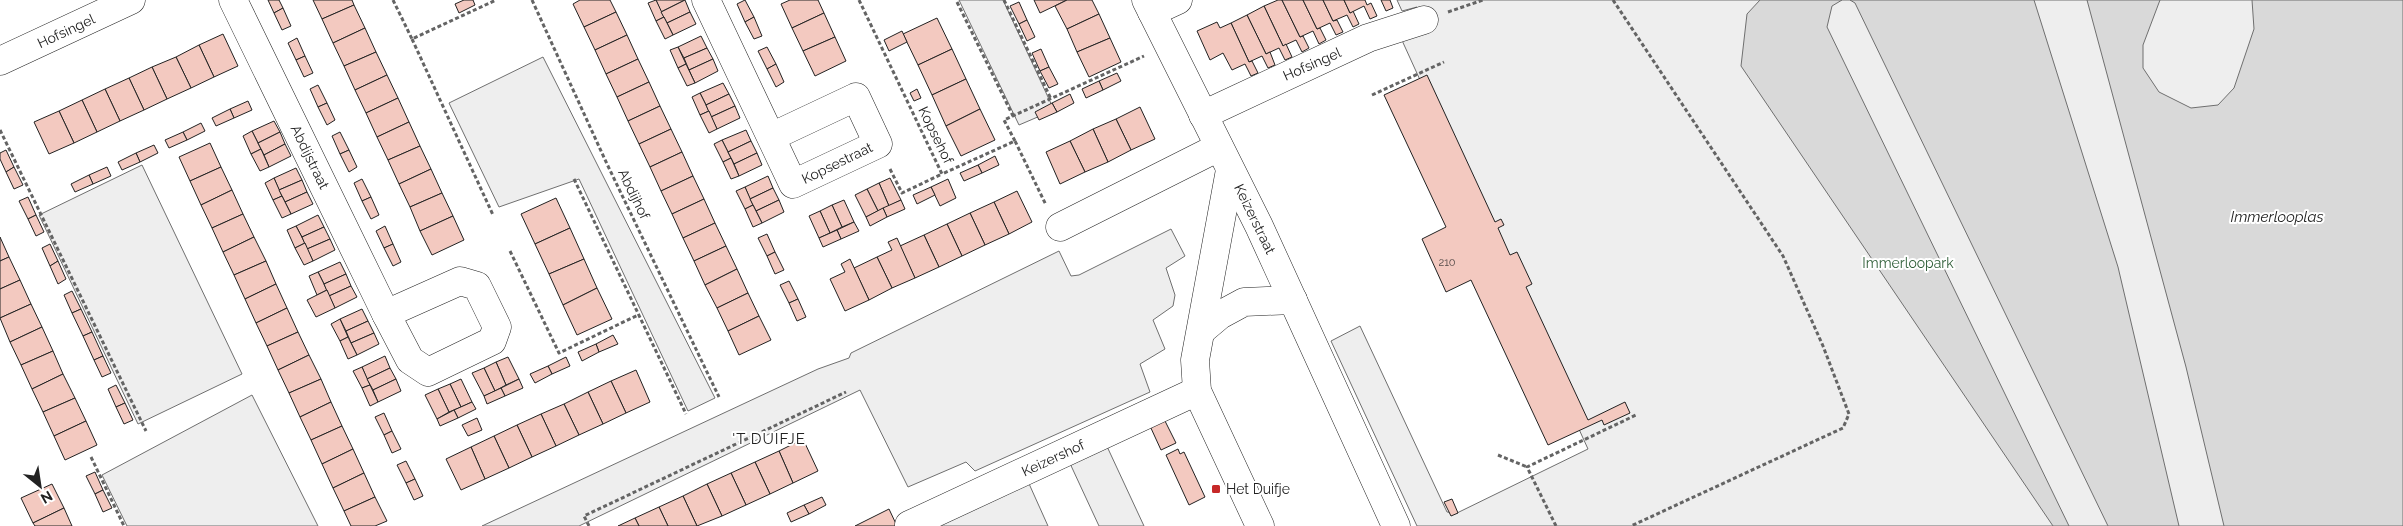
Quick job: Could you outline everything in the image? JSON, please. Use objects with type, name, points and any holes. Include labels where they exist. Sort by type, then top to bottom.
[{"type":"street","name":"Hofsingel","points":[[0,62],[131,0]]},
{"type":"street","name":"Abdijstraat","points":[[233,0],[386,314]]},
{"type":"street","name":"Kopsestraat","points":[[706,0],[793,184],[878,144],[856,97],[771,137]]},
{"type":"street","points":[[1055,219],[1224,159],[1149,6],[1178,0]]},
{"type":"street","name":"Hofsingel","points":[[1203,115],[1368,38],[1424,20]]},
{"type":"street","name":"Keizerstraat","points":[[1224,159],[1294,300],[1396,526]]},
{"type":"street","name":"Keizerstraat","points":[[1224,159],[1202,331],[1195,360],[1197,391],[1260,526]]},
{"type":"street","points":[[1202,331],[1220,315],[1244,302],[1294,300]]},
{"type":"street","name":"Keizershof","points":[[909,525],[1197,391]]},
{"type":"path","points":[[393,0],[493,215]]},
{"type":"path","points":[[412,39],[496,0]]},
{"type":"path","name":"Abdijhof","points":[[532,0],[607,164],[720,397]]},
{"type":"path","name":"Kopsehof","points":[[859,0],[942,174],[1015,141]]},
{"type":"path","points":[[1004,0],[1051,99]]},
{"type":"path","points":[[1424,20],[1483,0]]},
{"type":"path","points":[[1613,0],[1783,256],[1823,346],[1849,414],[1843,428],[1631,526]]},
{"type":"path","points":[[957,2],[1013,116]]},
{"type":"path","points":[[1055,219],[1004,120],[1168,46]]},
{"type":"path","points":[[1372,95],[1444,62]]},
{"type":"path","points":[[0,130],[146,431]]},
{"type":"path","points":[[878,144],[902,194],[942,174]]},
{"type":"path","points":[[574,179],[686,414]]},
{"type":"path","points":[[510,251],[559,353],[638,315]]},
{"type":"path","points":[[589,526],[584,516],[846,392]]},
{"type":"path","points":[[1527,467],[1636,415]]},
{"type":"path","points":[[1498,455],[1527,467],[1556,526]]},
{"type":"path","points":[[91,456],[124,526]]},
{"type":"green space","points":[[959,0],[1003,0],[1054,110],[1019,125]]},
{"type":"green space","name":"Immerloopark","points":[[1397,0],[2403,0],[2403,526],[1417,526],[1331,341],[1360,326],[1447,512],[1457,513],[1588,449],[1400,36],[1414,24],[1417,7],[1402,11]]},
{"type":"green space","points":[[543,57],[715,398],[688,411],[579,179],[499,207],[449,103]]},
{"type":"green space","points":[[142,165],[242,374],[138,424],[39,215]]},
{"type":"green space","points":[[1171,229],[1185,256],[1166,268],[1175,295],[1173,306],[1153,320],[1165,349],[1140,364],[1150,392],[975,471],[966,462],[908,487],[860,390],[579,526],[482,526],[818,369],[849,358],[851,353],[1059,251],[1071,276],[1079,275]]},
{"type":"green space","points":[[252,395],[318,526],[127,526],[102,475]]},
{"type":"green space","points":[[1104,440],[1144,526],[1099,526],[1067,457]]},
{"type":"green space","points":[[1026,477],[1048,526],[923,526]]},
{"type":"water","points":[[1760,0],[1842,0],[1832,6],[1827,27],[2069,526],[2053,526],[1741,66],[1747,14]]},
{"type":"water","points":[[1850,0],[2034,0],[2118,267],[2179,526],[2108,526],[1855,3]]},
{"type":"water","name":"Immerlooplas","points":[[2087,0],[2160,0],[2143,45],[2143,68],[2159,92],[2191,108],[2218,105],[2234,88],[2254,29],[2252,0],[2403,0],[2403,526],[2224,526],[2186,367]]},
{"type":"building","points":[[268,0],[279,0],[283,8],[274,13]]},
{"type":"building","points":[[313,0],[352,0],[354,5],[322,19]]},
{"type":"building","points":[[464,0],[473,0],[475,5],[459,13],[455,4]]},
{"type":"building","points":[[580,0],[610,0],[616,12],[584,27],[573,4]]},
{"type":"building","points":[[656,0],[685,0],[661,12]]},
{"type":"building","points":[[656,0],[664,17],[656,21],[648,3]]},
{"type":"building","points":[[685,0],[690,12],[667,23],[661,12]]},
{"type":"building","points":[[745,0],[754,17],[745,22],[737,4]]},
{"type":"building","points":[[790,0],[818,0],[824,13],[792,28],[781,4]]},
{"type":"building","points":[[1034,0],[1067,0],[1040,13]]},
{"type":"building","points":[[1067,0],[1092,0],[1099,14],[1067,29],[1055,6]]},
{"type":"building","points":[[1282,0],[1300,37],[1303,36],[1309,48],[1302,52],[1296,40],[1283,46],[1264,6]]},
{"type":"building","points":[[1282,0],[1303,0],[1317,29],[1320,28],[1326,40],[1319,44],[1313,31],[1300,37]]},
{"type":"building","points":[[1303,0],[1323,0],[1333,21],[1337,20],[1343,32],[1336,35],[1330,23],[1317,29]]},
{"type":"building","points":[[1323,0],[1344,0],[1350,13],[1353,11],[1359,24],[1353,27],[1347,15],[1333,21]]},
{"type":"building","points":[[1344,0],[1365,0],[1367,5],[1371,3],[1377,16],[1370,19],[1364,6],[1350,13]]},
{"type":"building","points":[[1381,0],[1390,0],[1393,8],[1386,11]]},
{"type":"building","points":[[1019,2],[1027,20],[1019,24],[1010,6]]},
{"type":"building","points":[[354,5],[365,28],[333,43],[322,19]]},
{"type":"building","points":[[1264,6],[1283,46],[1286,44],[1292,57],[1285,60],[1279,48],[1266,54],[1247,15]]},
{"type":"building","points":[[283,8],[291,26],[282,30],[274,13]]},
{"type":"building","points":[[616,12],[627,35],[595,50],[584,27]]},
{"type":"building","points":[[690,12],[696,24],[673,35],[667,23]]},
{"type":"building","points":[[824,13],[835,37],[803,51],[792,28]]},
{"type":"building","points":[[1099,14],[1110,38],[1077,52],[1067,29]]},
{"type":"building","points":[[1247,15],[1266,54],[1270,52],[1275,65],[1268,68],[1262,56],[1249,62],[1231,23]]},
{"type":"building","points":[[664,17],[673,35],[665,39],[656,21]]},
{"type":"building","points":[[754,17],[762,36],[754,39],[745,22]]},
{"type":"building","points":[[937,18],[952,49],[918,65],[903,34]]},
{"type":"building","points":[[1027,20],[1035,37],[1027,41],[1019,24]]},
{"type":"building","points":[[1217,22],[1220,28],[1231,23],[1249,62],[1252,61],[1258,73],[1251,76],[1245,64],[1232,70],[1223,53],[1210,60],[1197,31]]},
{"type":"building","points":[[365,28],[376,52],[344,66],[333,43]]},
{"type":"building","points":[[902,31],[907,42],[889,51],[884,40]]},
{"type":"building","points":[[223,34],[238,66],[214,77],[199,45]]},
{"type":"building","points":[[627,35],[638,59],[606,74],[595,50]]},
{"type":"building","points":[[701,36],[707,48],[684,58],[678,47]]},
{"type":"building","points":[[835,37],[846,61],[815,76],[803,51]]},
{"type":"building","points":[[297,38],[305,56],[296,60],[288,43]]},
{"type":"building","points":[[1110,38],[1121,62],[1089,77],[1077,52]]},
{"type":"building","points":[[199,45],[214,77],[191,88],[176,57]]},
{"type":"building","points":[[678,47],[686,64],[678,68],[670,50]]},
{"type":"building","points":[[767,47],[776,64],[767,69],[758,51]]},
{"type":"building","points":[[707,48],[713,59],[689,70],[684,58]]},
{"type":"building","points":[[952,49],[966,79],[932,95],[918,65]]},
{"type":"building","points":[[1041,49],[1049,67],[1040,71],[1032,53]]},
{"type":"building","points":[[376,52],[387,75],[355,90],[344,66]]},
{"type":"building","points":[[305,56],[313,73],[304,77],[296,60]]},
{"type":"building","points":[[176,57],[191,88],[167,99],[152,67]]},
{"type":"building","points":[[638,59],[649,82],[617,97],[606,74]]},
{"type":"building","points":[[713,59],[718,71],[695,83],[689,70]]},
{"type":"building","points":[[686,64],[695,83],[687,86],[678,68]]},
{"type":"building","points":[[776,64],[784,82],[776,87],[767,69]]},
{"type":"building","points":[[152,67],[167,99],[144,110],[129,78]]},
{"type":"building","points":[[1049,67],[1058,84],[1049,88],[1040,71]]},
{"type":"building","points":[[1117,73],[1121,81],[1103,90],[1099,81]]},
{"type":"building","points":[[387,75],[398,98],[366,113],[355,90]]},
{"type":"building","points":[[1427,75],[1495,222],[1501,219],[1504,225],[1498,228],[1510,255],[1517,252],[1532,284],[1526,287],[1588,420],[1625,402],[1630,413],[1604,425],[1602,420],[1548,445],[1471,280],[1446,292],[1422,239],[1446,227],[1384,95]]},
{"type":"building","points":[[129,78],[144,110],[120,121],[105,89]]},
{"type":"building","points":[[966,79],[980,109],[946,126],[932,95]]},
{"type":"building","points":[[1099,81],[1103,90],[1086,98],[1082,89]]},
{"type":"building","points":[[649,82],[660,106],[628,121],[617,97]]},
{"type":"building","points":[[723,83],[729,94],[706,105],[700,93]]},
{"type":"building","points":[[318,85],[327,103],[318,107],[310,89]]},
{"type":"building","points":[[105,89],[120,121],[97,132],[82,100]]},
{"type":"building","points":[[917,89],[921,98],[914,101],[910,93]]},
{"type":"building","points":[[700,93],[709,111],[700,115],[692,97]]},
{"type":"building","points":[[729,94],[735,106],[711,117],[706,105]]},
{"type":"building","points":[[1070,94],[1074,103],[1057,112],[1052,103]]},
{"type":"building","points":[[398,98],[409,122],[377,137],[366,113]]},
{"type":"building","points":[[82,100],[97,132],[74,143],[59,111]]},
{"type":"building","points":[[248,101],[252,110],[234,118],[230,109]]},
{"type":"building","points":[[327,103],[335,120],[327,125],[318,107]]},
{"type":"building","points":[[1052,103],[1057,112],[1039,120],[1035,112]]},
{"type":"building","points":[[660,106],[671,129],[639,144],[628,121]]},
{"type":"building","points":[[735,106],[740,118],[717,129],[711,117]]},
{"type":"building","points":[[1140,107],[1155,139],[1131,150],[1116,119]]},
{"type":"building","points":[[230,109],[234,118],[216,126],[212,118]]},
{"type":"building","points":[[980,109],[995,140],[961,156],[946,126]]},
{"type":"building","points":[[59,111],[74,143],[49,154],[34,122]]},
{"type":"building","points":[[709,111],[717,129],[709,133],[700,115]]},
{"type":"building","points":[[1116,119],[1131,150],[1108,162],[1093,129]]},
{"type":"building","points":[[274,121],[280,132],[258,143],[252,131]]},
{"type":"building","points":[[409,122],[420,146],[388,160],[377,137]]},
{"type":"building","points":[[201,123],[205,131],[187,140],[183,132]]},
{"type":"building","points":[[671,129],[682,152],[650,167],[639,144]]},
{"type":"building","points":[[1093,129],[1108,162],[1085,172],[1070,141]]},
{"type":"building","points":[[746,130],[751,141],[728,152],[722,140]]},
{"type":"building","points":[[252,131],[261,149],[251,154],[243,136]]},
{"type":"building","points":[[183,132],[187,140],[169,148],[165,140]]},
{"type":"building","points":[[280,132],[285,144],[264,155],[258,143]]},
{"type":"building","points":[[340,132],[349,150],[340,154],[332,136]]},
{"type":"building","points":[[722,140],[731,158],[723,162],[714,144]]},
{"type":"building","points":[[751,141],[757,153],[734,164],[728,152]]},
{"type":"building","points":[[1070,141],[1085,172],[1060,184],[1046,152]]},
{"type":"building","points":[[210,143],[221,167],[190,181],[179,157]]},
{"type":"building","points":[[285,144],[291,156],[269,167],[264,155]]},
{"type":"building","points":[[154,145],[158,153],[140,162],[136,153]]},
{"type":"building","points":[[420,146],[431,169],[399,184],[388,160]]},
{"type":"building","points":[[261,149],[269,167],[260,171],[251,154]]},
{"type":"building","points":[[6,150],[14,167],[6,172],[0,159],[0,153]]},
{"type":"building","points":[[349,150],[357,167],[349,172],[340,154]]},
{"type":"building","points":[[682,152],[693,176],[661,191],[650,167]]},
{"type":"building","points":[[136,153],[140,162],[122,170],[118,162]]},
{"type":"building","points":[[757,153],[762,165],[739,176],[734,164]]},
{"type":"building","points":[[995,156],[999,165],[982,173],[978,165]]},
{"type":"building","points":[[731,158],[739,176],[731,179],[723,162]]},
{"type":"building","points":[[978,165],[982,173],[964,181],[960,173]]},
{"type":"building","points":[[14,167],[23,185],[14,189],[6,172]]},
{"type":"building","points":[[107,167],[111,176],[93,184],[89,175]]},
{"type":"building","points":[[221,167],[232,190],[201,205],[190,181]]},
{"type":"building","points":[[296,168],[302,180],[279,190],[274,178]]},
{"type":"building","points":[[431,169],[442,193],[410,207],[399,184]]},
{"type":"building","points":[[89,175],[93,184],[75,192],[71,184]]},
{"type":"building","points":[[693,176],[704,199],[672,214],[661,191]]},
{"type":"building","points":[[768,176],[773,188],[750,199],[745,187]]},
{"type":"building","points":[[274,178],[282,196],[273,200],[265,183]]},
{"type":"building","points":[[890,178],[901,200],[889,206],[879,183]]},
{"type":"building","points":[[362,179],[371,197],[362,201],[354,183]]},
{"type":"building","points":[[948,179],[956,198],[940,206],[931,187]]},
{"type":"building","points":[[302,180],[307,192],[285,202],[279,190]]},
{"type":"building","points":[[879,183],[889,206],[878,211],[867,189]]},
{"type":"building","points":[[745,187],[753,205],[745,209],[736,191]]},
{"type":"building","points":[[931,187],[935,195],[917,204],[913,195]]},
{"type":"building","points":[[773,188],[779,200],[756,211],[750,199]]},
{"type":"building","points":[[867,189],[878,211],[866,217],[855,195]]},
{"type":"building","points":[[232,190],[243,214],[212,228],[201,205]]},
{"type":"building","points":[[1017,191],[1032,222],[1009,234],[994,202]]},
{"type":"building","points":[[307,192],[313,204],[291,214],[285,202]]},
{"type":"building","points":[[442,193],[453,216],[420,231],[410,207]]},
{"type":"building","points":[[282,196],[291,214],[282,218],[273,200]]},
{"type":"building","points":[[28,197],[36,215],[28,219],[19,201]]},
{"type":"building","points":[[371,197],[379,215],[371,219],[362,201]]},
{"type":"building","points":[[556,198],[570,228],[535,244],[521,214]]},
{"type":"building","points":[[704,199],[715,223],[683,238],[672,214]]},
{"type":"building","points":[[779,200],[784,212],[762,223],[756,211]]},
{"type":"building","points":[[844,200],[854,222],[842,227],[832,205]]},
{"type":"building","points":[[901,200],[905,209],[887,217],[883,208]]},
{"type":"building","points":[[994,202],[1009,234],[985,245],[970,213]]},
{"type":"building","points":[[753,205],[762,223],[753,227],[745,209]]},
{"type":"building","points":[[832,205],[842,227],[830,233],[820,211]]},
{"type":"building","points":[[883,208],[887,217],[870,226],[866,217]]},
{"type":"building","points":[[820,211],[830,233],[819,238],[809,216]]},
{"type":"building","points":[[970,213],[985,245],[962,256],[947,224]]},
{"type":"building","points":[[243,214],[254,237],[223,252],[212,228]]},
{"type":"building","points":[[36,215],[44,232],[36,236],[28,219]]},
{"type":"building","points":[[318,215],[324,227],[302,237],[296,226]]},
{"type":"building","points":[[453,216],[464,240],[432,255],[420,231]]},
{"type":"building","points":[[854,222],[859,231],[841,239],[837,230]]},
{"type":"building","points":[[715,223],[726,246],[694,261],[683,238]]},
{"type":"building","points":[[947,224],[962,256],[939,267],[924,235]]},
{"type":"building","points":[[296,226],[305,243],[295,248],[287,230]]},
{"type":"building","points":[[385,226],[393,244],[384,248],[376,231]]},
{"type":"building","points":[[324,227],[330,239],[307,249],[302,237]]},
{"type":"building","points":[[570,228],[584,259],[549,274],[535,244]]},
{"type":"building","points":[[837,230],[841,239],[823,247],[819,238]]},
{"type":"building","points":[[767,234],[775,252],[767,256],[758,238]]},
{"type":"building","points":[[924,235],[939,267],[915,278],[900,246]]},
{"type":"building","points":[[0,237],[9,257],[0,261]]},
{"type":"building","points":[[254,237],[266,261],[234,275],[223,252]]},
{"type":"building","points":[[897,238],[915,278],[892,288],[877,257],[892,250],[888,242]]},
{"type":"building","points":[[330,239],[335,250],[313,261],[307,249]]},
{"type":"building","points":[[305,243],[313,261],[304,265],[295,248]]},
{"type":"building","points":[[50,244],[58,261],[50,266],[42,248]]},
{"type":"building","points":[[393,244],[401,262],[393,266],[384,248]]},
{"type":"building","points":[[726,246],[737,269],[705,285],[694,261]]},
{"type":"building","points":[[775,252],[784,270],[775,274],[767,256]]},
{"type":"building","points":[[9,257],[20,280],[0,289],[0,261]]},
{"type":"building","points":[[877,257],[892,288],[869,300],[854,268]]},
{"type":"building","points":[[584,259],[597,288],[563,305],[549,274]]},
{"type":"building","points":[[850,259],[869,300],[845,311],[830,279],[845,272],[841,264]]},
{"type":"building","points":[[58,261],[66,279],[58,284],[50,266]]},
{"type":"building","points":[[266,261],[276,284],[245,299],[234,275]]},
{"type":"building","points":[[340,262],[346,274],[324,284],[318,272]]},
{"type":"building","points":[[737,269],[748,293],[717,308],[705,285]]},
{"type":"building","points":[[318,272],[327,290],[317,295],[309,276]]},
{"type":"building","points":[[346,274],[351,286],[329,296],[324,284]]},
{"type":"building","points":[[20,280],[31,304],[0,318],[0,289]]},
{"type":"building","points":[[789,281],[798,299],[789,303],[780,285]]},
{"type":"building","points":[[276,284],[287,308],[256,323],[245,299]]},
{"type":"building","points":[[351,286],[357,297],[335,308],[329,296]]},
{"type":"building","points":[[597,288],[612,319],[577,335],[563,305]]},
{"type":"building","points":[[327,290],[335,308],[316,317],[307,300]]},
{"type":"building","points":[[72,291],[81,309],[72,313],[64,295]]},
{"type":"building","points":[[748,293],[759,316],[728,331],[717,308]]},
{"type":"building","points":[[798,299],[806,317],[797,321],[789,303]]},
{"type":"building","points":[[31,304],[42,327],[10,342],[0,318]]},
{"type":"building","points":[[287,308],[298,332],[267,346],[256,323]]},
{"type":"building","points":[[81,309],[92,332],[83,336],[72,313]]},
{"type":"building","points":[[362,309],[368,321],[346,331],[340,319]]},
{"type":"building","points":[[759,316],[771,340],[739,355],[728,331]]},
{"type":"building","points":[[340,319],[348,337],[340,341],[331,324]]},
{"type":"building","points":[[368,321],[374,333],[351,343],[346,331]]},
{"type":"building","points":[[42,327],[53,351],[21,365],[10,342]]},
{"type":"building","points":[[92,332],[103,356],[94,360],[83,336]]},
{"type":"building","points":[[298,332],[309,355],[278,370],[267,346]]},
{"type":"building","points":[[374,333],[379,344],[357,355],[351,343]]},
{"type":"building","points":[[613,335],[618,344],[599,352],[596,344]]},
{"type":"building","points":[[348,337],[357,355],[348,359],[340,341]]},
{"type":"building","points":[[596,344],[599,352],[582,361],[578,352]]},
{"type":"building","points":[[53,351],[63,374],[32,389],[21,365]]},
{"type":"building","points":[[309,355],[321,379],[289,393],[278,370]]},
{"type":"building","points":[[103,356],[111,373],[102,377],[94,360]]},
{"type":"building","points":[[385,356],[390,368],[367,379],[362,367]]},
{"type":"building","points":[[508,357],[519,379],[506,385],[496,362]]},
{"type":"building","points":[[566,357],[570,366],[552,374],[548,366]]},
{"type":"building","points":[[496,362],[506,385],[495,391],[484,368]]},
{"type":"building","points":[[548,366],[552,374],[535,383],[530,374]]},
{"type":"building","points":[[362,367],[370,385],[362,388],[353,371]]},
{"type":"building","points":[[390,368],[396,379],[373,390],[367,379]]},
{"type":"building","points":[[484,368],[495,391],[484,396],[472,373]]},
{"type":"building","points":[[636,370],[650,402],[626,413],[611,381]]},
{"type":"building","points":[[63,374],[75,398],[43,412],[32,389]]},
{"type":"building","points":[[321,379],[331,402],[300,417],[289,393]]},
{"type":"building","points":[[396,379],[401,391],[378,402],[373,390]]},
{"type":"building","points":[[461,379],[472,402],[461,407],[450,384]]},
{"type":"building","points":[[519,379],[523,388],[505,396],[501,388]]},
{"type":"building","points":[[611,381],[626,413],[603,424],[588,392]]},
{"type":"building","points":[[450,384],[461,407],[449,412],[438,389]]},
{"type":"building","points":[[116,385],[125,403],[116,407],[108,389]]},
{"type":"building","points":[[370,385],[378,402],[370,406],[362,388]]},
{"type":"building","points":[[501,388],[505,396],[487,404],[484,396]]},
{"type":"building","points":[[438,389],[449,412],[437,419],[425,395]]},
{"type":"building","points":[[588,392],[603,424],[579,435],[564,404]]},
{"type":"building","points":[[75,398],[86,421],[54,436],[43,412]]},
{"type":"building","points":[[331,402],[342,426],[311,440],[300,417]]},
{"type":"building","points":[[472,402],[476,409],[458,418],[454,410]]},
{"type":"building","points":[[125,403],[133,420],[124,424],[116,407]]},
{"type":"building","points":[[564,404],[579,435],[556,446],[541,414]]},
{"type":"building","points":[[454,410],[458,418],[440,426],[437,419]]},
{"type":"building","points":[[384,413],[392,431],[384,435],[375,417]]},
{"type":"building","points":[[541,414],[556,446],[532,457],[517,425]]},
{"type":"building","points":[[477,418],[482,430],[468,436],[462,425]]},
{"type":"building","points":[[1164,419],[1176,443],[1161,450],[1150,426]]},
{"type":"building","points":[[86,421],[97,445],[65,460],[54,436]]},
{"type":"building","points":[[517,425],[532,457],[509,468],[494,436]]},
{"type":"building","points":[[342,426],[353,449],[322,464],[311,440]]},
{"type":"building","points":[[392,431],[401,449],[392,453],[384,435]]},
{"type":"building","points":[[494,436],[509,468],[485,479],[471,447]]},
{"type":"building","points":[[803,439],[818,471],[793,483],[779,451]]},
{"type":"building","points":[[471,447],[485,479],[461,490],[446,459]]},
{"type":"building","points":[[353,449],[364,473],[333,488],[322,464]]},
{"type":"building","points":[[1178,449],[1180,454],[1184,452],[1205,497],[1189,505],[1166,455]]},
{"type":"building","points":[[779,451],[793,483],[770,494],[755,462]]},
{"type":"building","points":[[406,461],[415,479],[406,483],[397,465]]},
{"type":"building","points":[[755,462],[770,494],[746,505],[731,473]]},
{"type":"building","points":[[95,472],[103,490],[95,494],[86,476]]},
{"type":"building","points":[[364,473],[375,497],[344,511],[333,488]]},
{"type":"building","points":[[731,473],[746,505],[722,516],[707,484]]},
{"type":"building","points":[[415,479],[423,496],[414,500],[406,483]]},
{"type":"building","points":[[52,484],[64,508],[33,523],[21,498]]},
{"type":"building","points":[[707,484],[722,516],[697,526],[683,496]]},
{"type":"building","points":[[103,490],[112,508],[103,512],[95,494]]},
{"type":"building","points":[[683,496],[697,526],[668,526],[659,507]]},
{"type":"building","points":[[375,497],[387,521],[375,526],[351,526],[344,511]]},
{"type":"building","points":[[822,497],[826,505],[809,514],[804,505]]},
{"type":"building","points":[[1452,499],[1458,513],[1451,516],[1444,502]]},
{"type":"building","points":[[804,505],[809,514],[791,522],[787,513]]},
{"type":"building","points":[[659,507],[668,526],[639,526],[635,518]]},
{"type":"building","points":[[64,508],[72,526],[35,526],[33,523]]},
{"type":"building","points":[[889,509],[897,526],[855,526]]},
{"type":"building","points":[[635,518],[639,526],[618,526]]},
{"type":"place","name":"Het Duifje","points":[[1216,489]]},
{"type":"district","name":"'T DUIFJE","points":[[769,439]]}]
